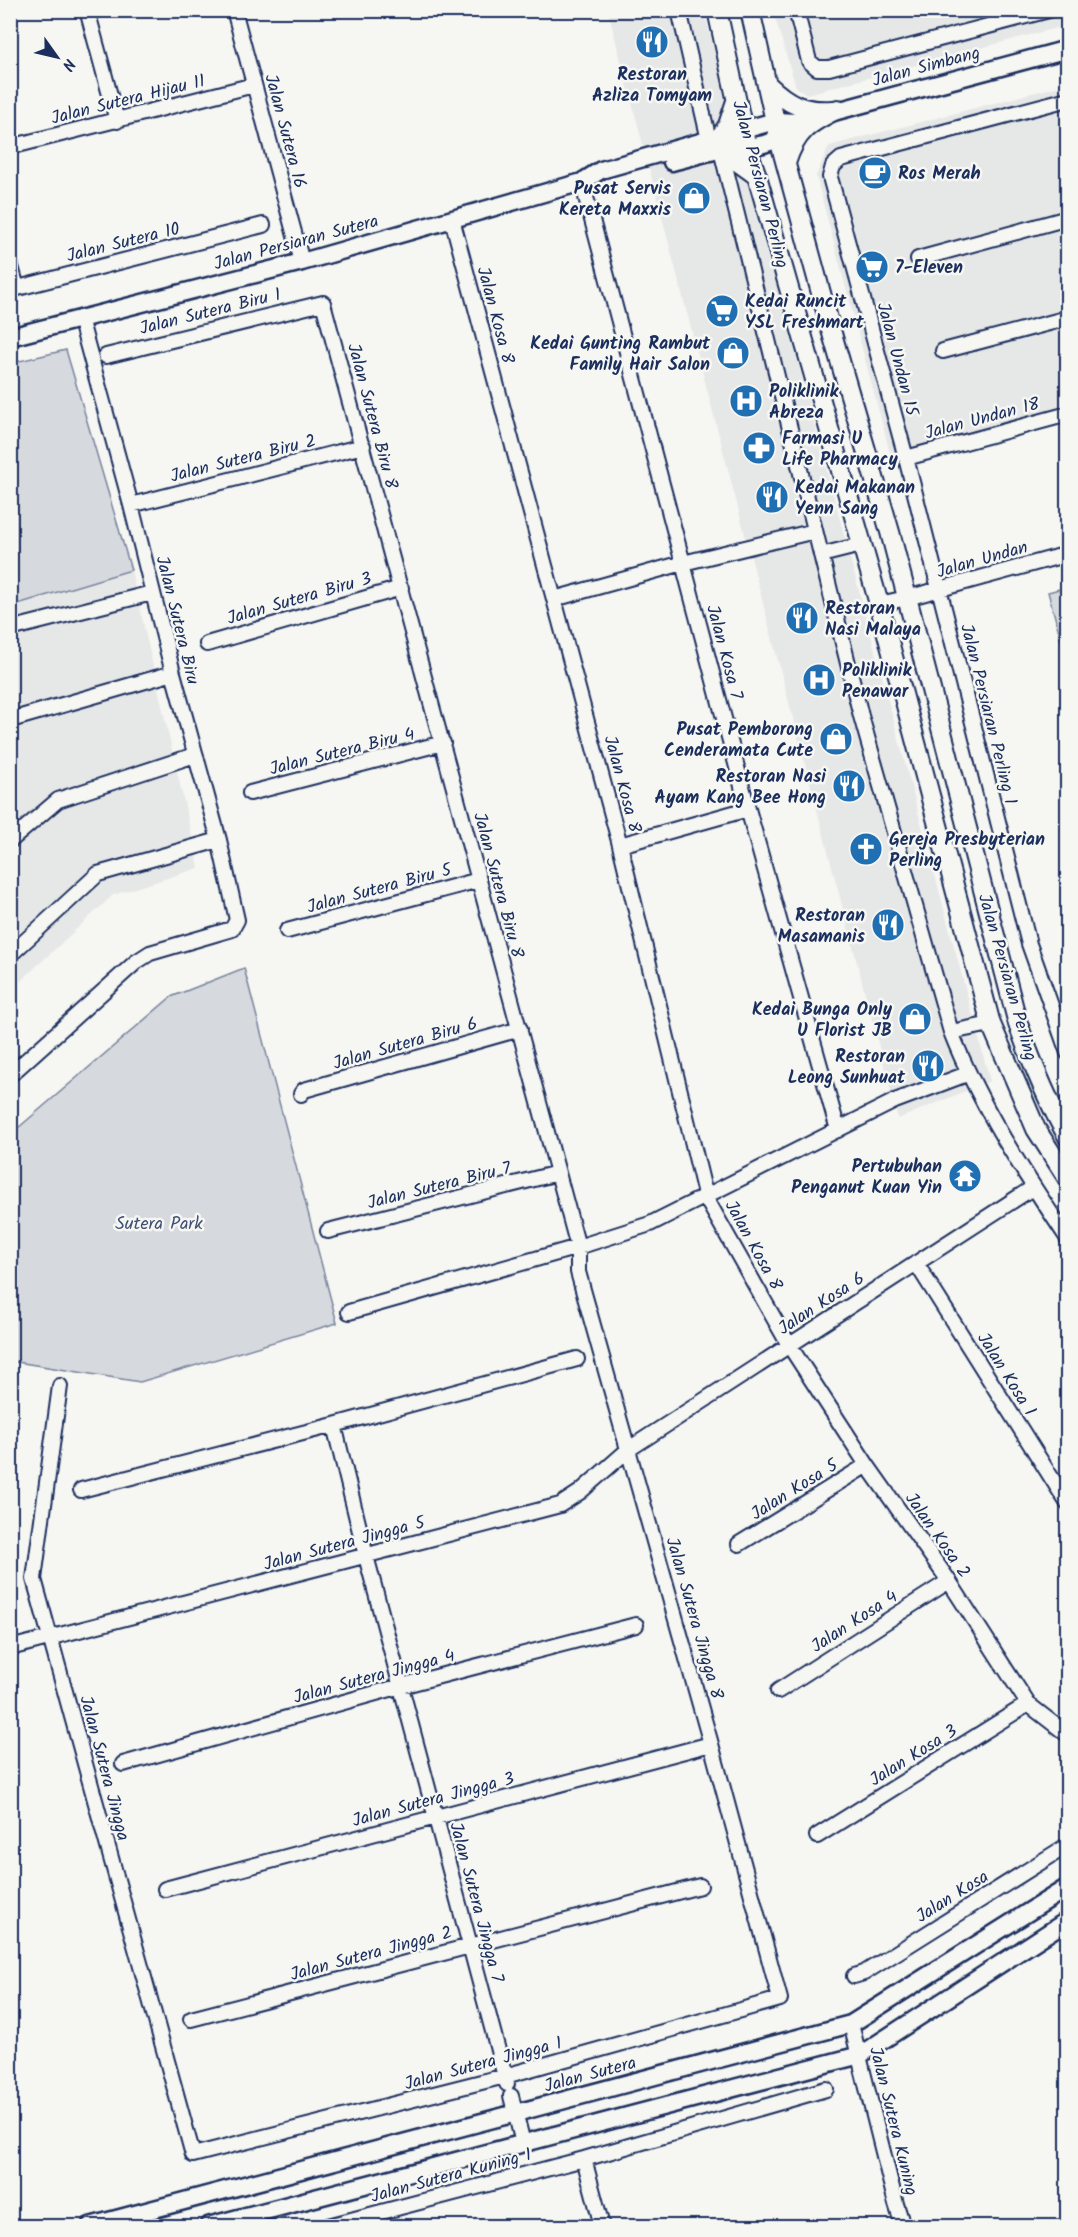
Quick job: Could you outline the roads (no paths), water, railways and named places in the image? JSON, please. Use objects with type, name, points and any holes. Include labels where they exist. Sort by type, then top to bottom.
[{"type":"main road","name":"Jalan Persiaran Perling","points":[[717,10],[745,139],[879,604],[991,1023],[1036,1129],[1068,1179]]},
{"type":"main road","name":"Jalan Persiaran Perling","points":[[750,10],[777,130],[907,598],[1018,1024],[1033,1067],[1055,1116],[1068,1137]]},
{"type":"main road","points":[[768,86],[783,99],[801,108],[820,111],[838,109]]},
{"type":"main road","points":[[737,96],[728,125],[717,142],[757,176]]},
{"type":"main road","points":[[786,163],[791,147],[801,132],[813,121],[838,109]]},
{"type":"street","points":[[87,10],[117,121]]},
{"type":"street","name":"Jalan Sutera 16","points":[[234,10],[303,262]]},
{"type":"street","points":[[679,10],[767,331],[864,727],[951,1032],[967,1074],[1034,1187],[1068,1239]]},
{"type":"street","name":"Jalan Simbang","points":[[796,10],[809,61],[818,68],[829,68],[1048,10]]},
{"type":"street","name":"Jalan Simbang","points":[[796,122],[1068,49]]},
{"type":"street","name":"Jalan Sutera Hijau 11","points":[[10,147],[254,85]]},
{"type":"street","name":"Jalan Undan 15","points":[[938,590],[906,458],[830,177],[833,166],[841,159],[1068,99]]},
{"type":"street","name":"Jalan Persiaran Sutera","points":[[10,337],[303,262],[586,181],[602,180],[717,142],[745,139],[796,122]]},
{"type":"street","name":"Jalan Kosa 7","points":[[586,181],[748,809],[838,1130]]},
{"type":"street","points":[[918,259],[1068,218]]},
{"type":"street","name":"Jalan Kosa 8","points":[[452,219],[620,845],[706,1197],[789,1346]]},
{"type":"street","name":"Jalan Sutera 10","points":[[10,263],[14,289],[263,225]]},
{"type":"street","name":"Jalan Sutera Biru 1","points":[[106,356],[323,303]]},
{"type":"street","name":"Jalan Sutera Biru 8","points":[[323,303],[578,1247]]},
{"type":"street","name":"Jalan Sutera Biru","points":[[10,1075],[136,962],[150,953],[231,929],[237,920],[219,840],[80,318]]},
{"type":"street","points":[[943,351],[1068,318]]},
{"type":"street","name":"Jalan Undan 18","points":[[906,458],[1068,414]]},
{"type":"street","name":"Jalan Sutera Biru 2","points":[[131,505],[363,446]]},
{"type":"street","points":[[554,599],[683,563],[815,531]]},
{"type":"street","points":[[821,555],[861,545]]},
{"type":"street","name":"Jalan Undan","points":[[879,604],[1068,554]]},
{"type":"street","name":"Jalan Sutera Biru 3","points":[[207,644],[401,588]]},
{"type":"street","name":"Jalan Persiaran Perling 1","points":[[938,590],[1029,944],[1068,1053]]},
{"type":"street","points":[[10,629],[152,593]]},
{"type":"street","points":[[10,722],[173,673]]},
{"type":"street","name":"Jalan Sutera Biru 4","points":[[250,793],[443,743]]},
{"type":"street","points":[[10,841],[58,801],[195,755]]},
{"type":"street","points":[[620,845],[748,809]]},
{"type":"street","points":[[10,955],[98,874],[219,840]]},
{"type":"street","name":"Jalan Sutera Biru 5","points":[[287,931],[480,880]]},
{"type":"street","points":[[951,1032],[991,1023]]},
{"type":"street","name":"Jalan Sutera Biru 6","points":[[301,1095],[304,1090],[520,1029]]},
{"type":"street","points":[[349,1312],[578,1247],[650,1224],[895,1101],[967,1074]]},
{"type":"street","name":"Jalan Sutera Biru 7","points":[[328,1231],[558,1173]]},
{"type":"street","name":"Jalan Kosa 6","points":[[629,1449],[1034,1187]]},
{"type":"street","name":"Jalan Sutera Jingga 8","points":[[578,1247],[578,1272],[780,1999]]},
{"type":"street","name":"Jalan Kosa 1","points":[[916,1263],[1068,1504]]},
{"type":"street","name":"Jalan Kosa 2","points":[[789,1346],[867,1465],[949,1581],[1028,1704],[1068,1735]]},
{"type":"street","points":[[81,1490],[577,1359]]},
{"type":"street","name":"Jalan Sutera Jingga","points":[[60,1386],[34,1579],[193,2155]]},
{"type":"street","name":"Jalan Sutera Jingga 7","points":[[334,1425],[366,1556],[523,2144]]},
{"type":"street","name":"Jalan Sutera Jingga 5","points":[[10,1647],[560,1505],[580,1492],[629,1449]]},
{"type":"street","name":"Jalan Kosa 5","points":[[739,1544],[867,1465]]},
{"type":"street","name":"Jalan Kosa 4","points":[[778,1691],[949,1581]]},
{"type":"street","name":"Jalan Sutera Jingga 4","points":[[123,1764],[401,1686],[636,1625]]},
{"type":"street","name":"Jalan Kosa 3","points":[[817,1836],[1028,1704]]},
{"type":"street","name":"Jalan Sutera Jingga 3","points":[[165,1889],[711,1744]]},
{"type":"street","name":"Jalan Kosa","points":[[854,1976],[864,1973],[1068,1845]]},
{"type":"street","name":"Jalan Sutera Jingga 2","points":[[191,2019],[700,1886]]},
{"type":"street","name":"Jalan Sutera","points":[[90,2226],[143,2219],[515,2114],[851,2024],[1068,1887]]},
{"type":"street","points":[[208,2226],[860,2055],[1068,1920]]},
{"type":"street","name":"Jalan Sutera Jingga 1","points":[[193,2155],[508,2085],[780,1999]]},
{"type":"street","name":"Jalan Sutera Kuning","points":[[851,2024],[903,2226]]},
{"type":"street","name":"Jalan Sutera Kuning 1","points":[[328,2226],[584,2158],[826,2089]]},
{"type":"street","points":[[584,2158],[602,2226]]},
{"type":"place","name":"Restoran Azliza Tomyam","points":[[652,42]]},
{"type":"place","name":"Ros Merah","points":[[875,173]]},
{"type":"place","name":"Pusat Servis Kereta Maxxis","points":[[694,198]]},
{"type":"place","name":"7-Eleven","points":[[872,267]]},
{"type":"place","name":"Kedai Runcit YSL Freshmart","points":[[722,311]]},
{"type":"place","name":"Kedai Gunting Rambut Family Hair Salon","points":[[733,353]]},
{"type":"place","name":"Poliklinik Abreza","points":[[746,401]]},
{"type":"place","name":"Farmasi U Life Pharmacy","points":[[759,448]]},
{"type":"place","name":"Kedai Makanan Yenn Sang","points":[[772,497]]},
{"type":"place","name":"Restoran Nasi Malaya","points":[[802,618]]},
{"type":"place","name":"Poliklinik Penawar","points":[[819,680]]},
{"type":"place","name":"Pusat Pemborong Cenderamata Cute","points":[[836,739]]},
{"type":"place","name":"Restoran Nasi Ayam Kang Bee Hong","points":[[849,786]]},
{"type":"place","name":"Gereja Presbyterian Perling","points":[[866,849]]},
{"type":"place","name":"Restoran Masamanis","points":[[888,925]]},
{"type":"place","name":"Kedai Bunga Only U Florist JB","points":[[915,1019]]},
{"type":"place","name":"Restoran Leong Sunhuat","points":[[928,1066]]},
{"type":"place","name":"Pertubuhan Penganut Kuan Yin","points":[[965,1176]]},
{"type":"park label","name":"Sutera Park","points":[[159,1223]]}]
